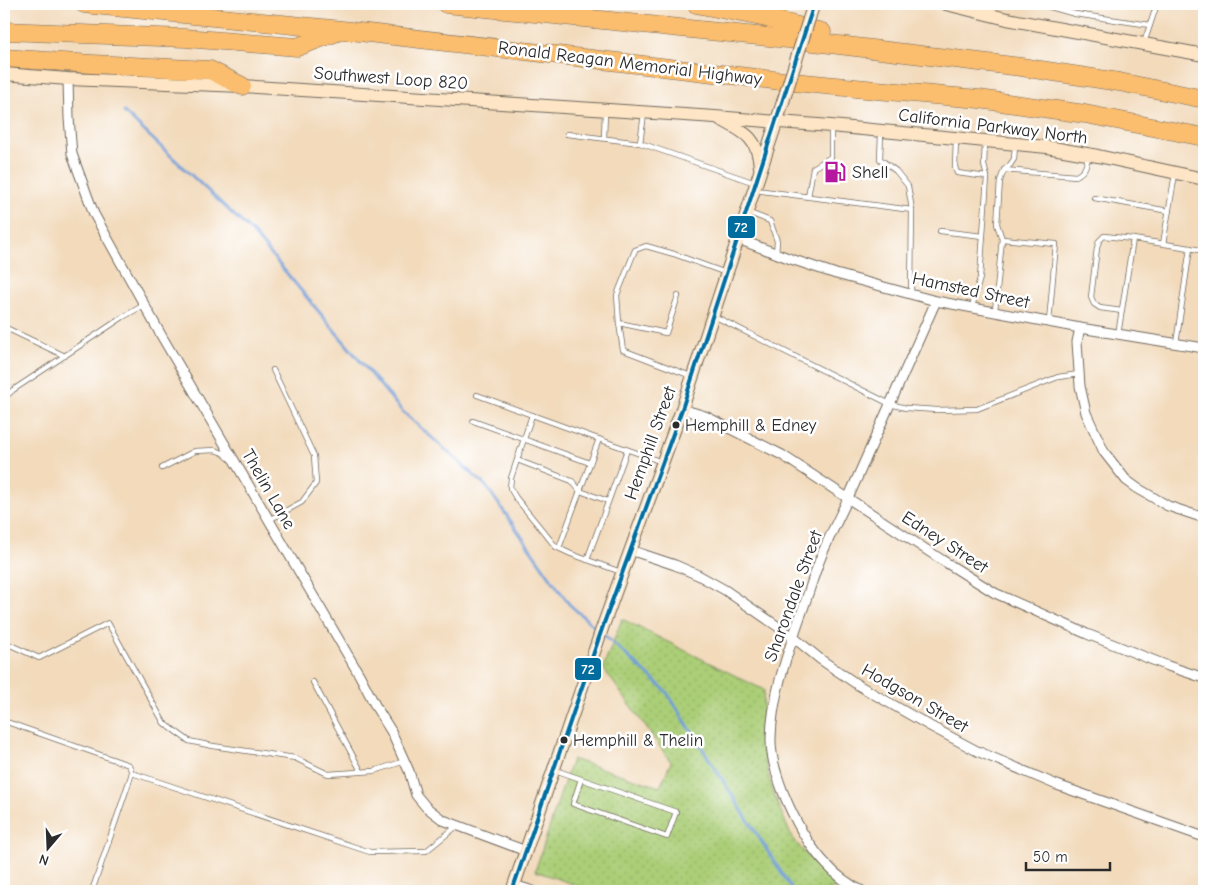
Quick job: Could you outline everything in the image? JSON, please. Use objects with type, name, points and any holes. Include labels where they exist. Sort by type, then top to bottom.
[{"type":"highway","name":"Ronald Reagan Memorial Highway","points":[[84,4],[342,30],[773,80],[979,99],[1085,114],[1204,137]]},
{"type":"highway","points":[[446,4],[797,40],[948,58],[1119,82],[1204,99]]},
{"type":"highway","points":[[696,4],[775,20],[884,51]]},
{"type":"highway","points":[[4,31],[185,38],[297,47],[342,30]]},
{"type":"highway","points":[[4,58],[210,70],[242,86]]},
{"type":"main road","points":[[946,4],[992,9],[1007,19],[1204,55]]},
{"type":"main road","name":"Hemphill Street","points":[[513,888],[604,623],[682,409],[814,5]]},
{"type":"main road","name":"Southwest Loop 820","points":[[4,74],[242,86],[776,122]]},
{"type":"main road","points":[[716,117],[750,137],[760,156],[760,170]]},
{"type":"main road","name":"California Parkway North","points":[[776,122],[1015,143],[1088,154],[1204,179]]},
{"type":"street","name":"Thelin Lane","points":[[68,78],[72,154],[94,214],[144,305],[391,731],[405,761],[416,795],[426,807],[443,820],[526,851]]},
{"type":"street","name":"Hamsted Street","points":[[738,239],[836,274],[936,301],[1080,328],[1204,348]]},
{"type":"street","name":"Sharondale Street","points":[[862,891],[840,877],[824,862],[813,848],[792,813],[777,776],[771,738],[775,703],[793,637],[822,553],[936,301]]},
{"type":"street","points":[[1080,328],[1078,342],[1080,386],[1086,413],[1104,452],[1126,480],[1168,506],[1204,518]]},
{"type":"street","name":"Edney Street","points":[[682,409],[705,416],[782,455],[995,593],[1087,634],[1204,678]]},
{"type":"street","name":"Hodgson Street","points":[[630,550],[675,565],[698,575],[724,590],[793,637],[820,659],[858,685],[977,751],[1057,785],[1204,837]]},
{"type":"street","points":[[513,888],[533,891]]},
{"type":"lane","points":[[1040,4],[1075,14],[1150,25]]},
{"type":"lane","points":[[1144,44],[1157,4]]},
{"type":"lane","points":[[604,138],[606,110]]},
{"type":"lane","points":[[640,143],[644,112]]},
{"type":"lane","points":[[808,197],[813,168],[831,157],[831,126]]},
{"type":"lane","points":[[881,131],[880,159],[896,171],[908,186],[912,210],[910,294]]},
{"type":"lane","points":[[567,134],[640,143],[755,187],[808,197],[912,210]]},
{"type":"lane","points":[[956,138],[954,167],[957,174],[987,177]]},
{"type":"lane","points":[[972,307],[980,278],[987,177],[984,165],[984,141]]},
{"type":"lane","points":[[995,311],[1002,239],[997,224],[1000,181],[1004,170],[1014,159],[1015,143]]},
{"type":"lane","points":[[1004,170],[1076,176],[1082,173],[1086,167],[1088,154]]},
{"type":"lane","points":[[1163,244],[1175,172]]},
{"type":"lane","points":[[1094,198],[1169,211]]},
{"type":"lane","points":[[746,212],[770,221],[777,242],[776,254]]},
{"type":"lane","points":[[940,231],[983,236]]},
{"type":"lane","points":[[1122,311],[1100,308],[1094,304],[1090,297],[1097,248],[1099,241],[1104,236],[1204,251]]},
{"type":"lane","points":[[1002,239],[1056,244],[1049,322]]},
{"type":"lane","points":[[1118,334],[1133,239]]},
{"type":"lane","points":[[693,376],[623,350],[617,295],[635,250],[646,246],[726,273]]},
{"type":"lane","points":[[1176,344],[1190,248]]},
{"type":"lane","points":[[619,323],[666,333],[678,296]]},
{"type":"lane","points":[[4,398],[13,390],[144,305]]},
{"type":"lane","points":[[712,316],[890,404],[906,408],[977,409],[1058,377],[1080,374]]},
{"type":"lane","points":[[4,327],[65,356]]},
{"type":"lane","points":[[269,520],[302,502],[316,484],[314,456],[273,370]]},
{"type":"lane","points":[[477,395],[662,462]]},
{"type":"lane","points":[[532,415],[511,478],[510,488],[516,498],[556,546],[622,573]]},
{"type":"lane","points":[[473,421],[590,463]]},
{"type":"lane","points":[[560,548],[599,439]]},
{"type":"lane","points":[[162,468],[195,451],[215,450],[223,453],[235,463]]},
{"type":"lane","points":[[587,560],[627,450]]},
{"type":"lane","points":[[517,460],[572,482],[580,491],[608,501]]},
{"type":"lane","points":[[4,642],[39,658],[108,623],[164,723],[189,741],[295,758],[328,774],[374,771],[405,761]]},
{"type":"lane","points":[[314,682],[361,771]]},
{"type":"lane","points":[[4,720],[129,765],[132,773],[92,891]]},
{"type":"lane","points":[[554,770],[581,779],[676,812],[667,837],[573,804],[581,779]]},
{"type":"lane","points":[[132,773],[370,852],[426,851],[456,826]]},
{"type":"green space","points":[[622,619],[764,690],[761,743],[773,792],[792,838],[836,887],[830,891],[593,891],[535,871],[572,759],[660,787],[671,762],[603,668]]},
{"type":"waterway","points":[[124,112],[253,233],[402,411],[486,486],[569,604],[598,630]]},
{"type":"waterway","points":[[603,634],[666,691],[793,891]]},
{"type":"transit line","name":"72","points":[[512,891],[604,623],[682,409],[814,4]]},
{"type":"place","name":"Shell","points":[[835,172]]},
{"type":"place","name":"Hemphill & Edney","points":[[676,425]]},
{"type":"place","name":"Hemphill & Thelin","points":[[564,740]]}]
